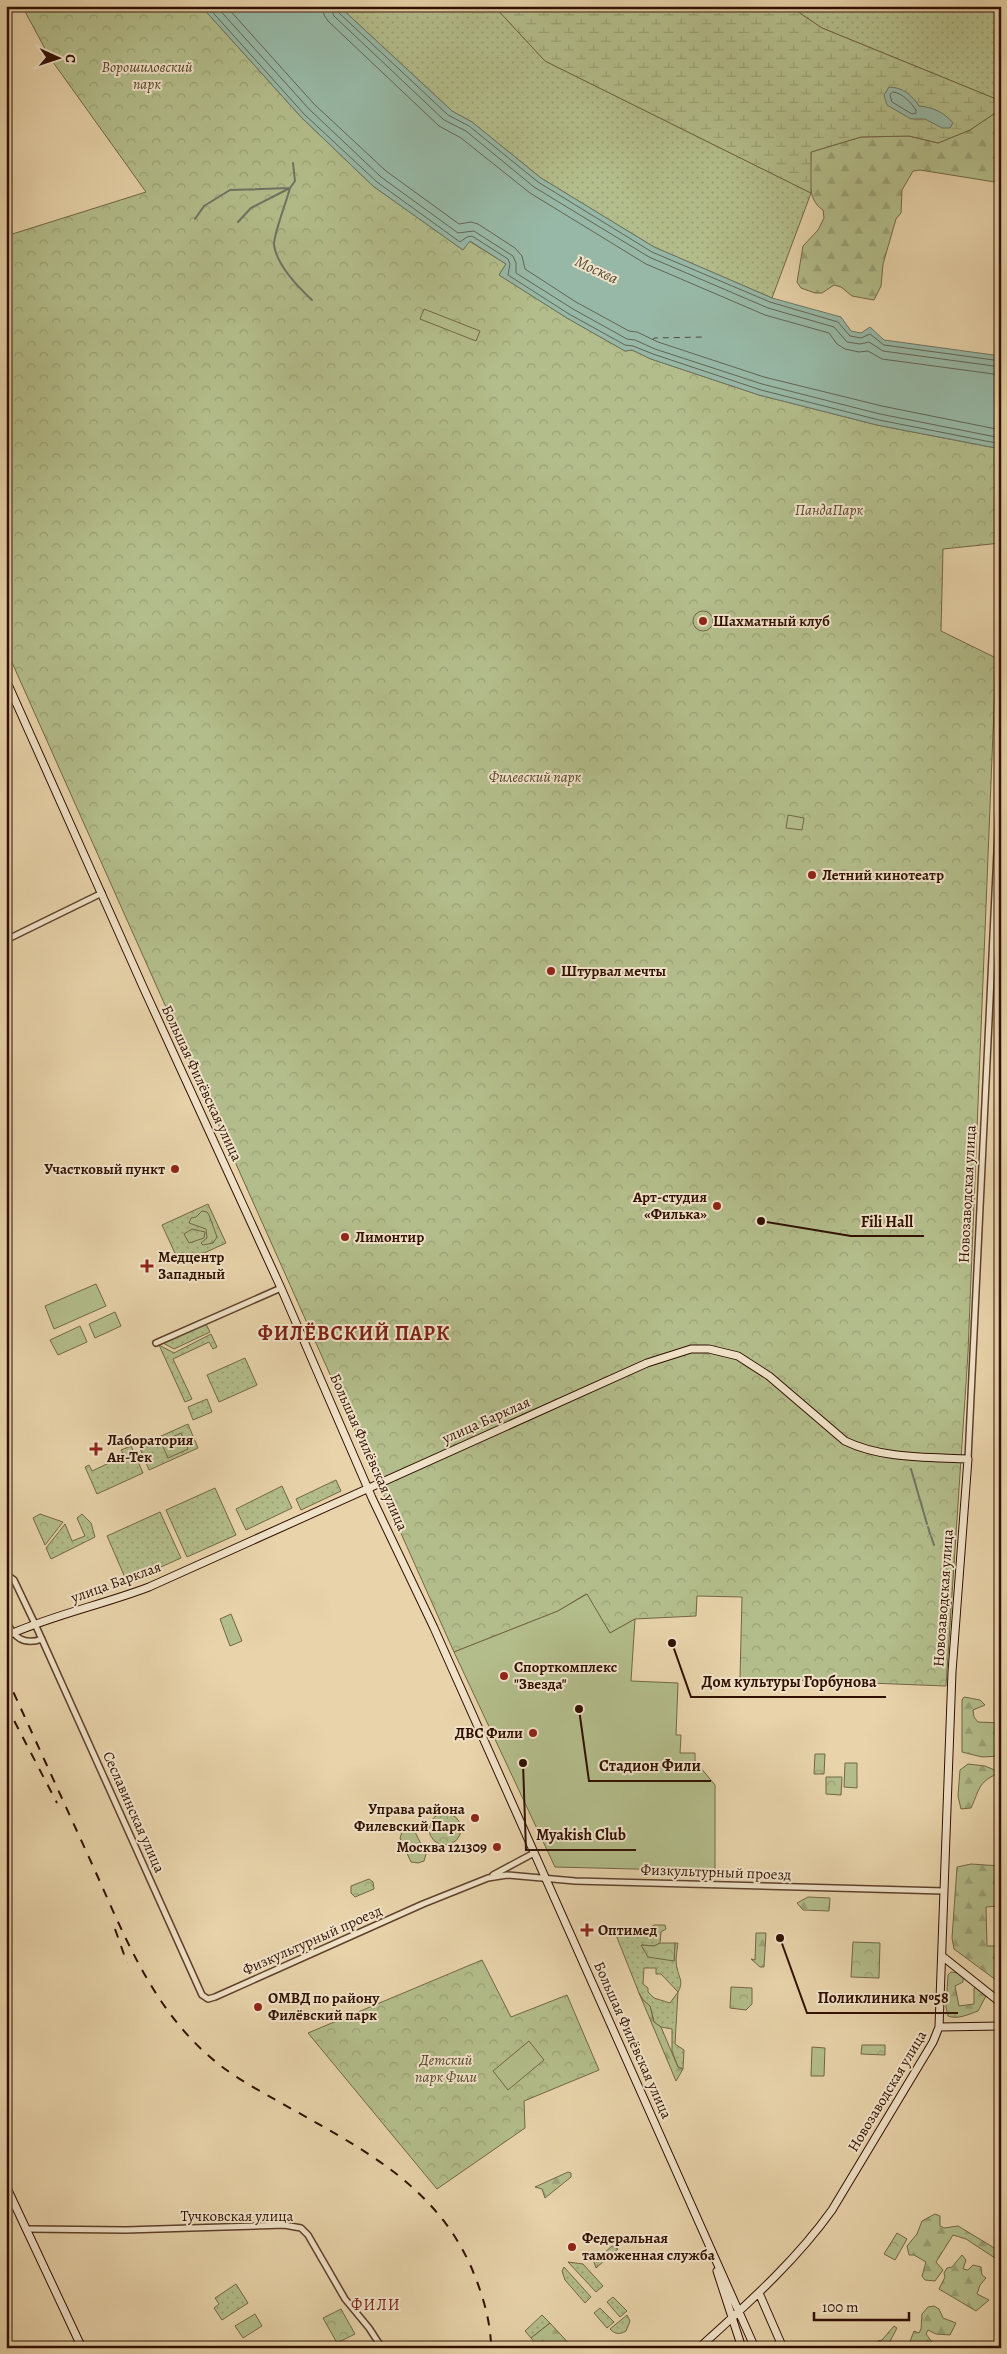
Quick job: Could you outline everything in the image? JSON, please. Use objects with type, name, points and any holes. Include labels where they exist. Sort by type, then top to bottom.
[{"type":"main road","name":"Большая Филёвская улица","points":[[6,680],[281,1288],[368,1488],[706,2235],[754,2348]]},
{"type":"main road","name":"улица Барклая","points":[[9,1635],[35,1624],[149,1587],[648,1363],[691,1348],[722,1351],[751,1363],[846,1440],[857,1446],[882,1452],[968,1459]]},
{"type":"main road","name":"Новозаводская улица","points":[[699,2348],[759,2294],[819,2229],[932,2042],[939,2027],[952,1672],[968,1459]]},
{"type":"main road","points":[[942,1956],[1001,2002]]},
{"type":"main road","points":[[939,2027],[1001,2026]]},
{"type":"main road","points":[[6,2186],[82,2348]]},
{"type":"main road","name":"Большая Филёвская улица","points":[[706,2235],[742,2348]]},
{"type":"main road","points":[[759,2294],[783,2348]]},
{"type":"street","name":"Новозаводская улица","points":[[968,1459],[1001,768]]},
{"type":"street","points":[[6,940],[102,893]]},
{"type":"street","points":[[156,1343],[281,1288]]},
{"type":"street","name":"Сеславинская улица","points":[[6,1574],[14,1580],[42,1639],[202,1995]]},
{"type":"street","points":[[6,1621],[9,1635],[25,1642],[42,1639]]},
{"type":"street","name":"Физкультурный проезд","points":[[202,1995],[208,1999],[215,1997],[422,1904],[488,1878],[534,1853]]},
{"type":"street","name":"Физкультурный проезд","points":[[488,1878],[518,1875],[575,1881],[944,1891]]},
{"type":"street","name":"Тучковская улица","points":[[27,2229],[126,2230],[284,2225],[301,2228],[308,2235],[346,2299],[382,2348]]},
{"type":"green space","name":"Филевский парк","points":[[22,6],[201,6],[301,117],[373,186],[463,250],[469,241],[506,264],[499,275],[567,318],[625,351],[632,350],[651,359],[759,395],[877,425],[1001,449],[1001,543],[943,549],[941,631],[996,658],[968,1353],[946,1686],[740,1678],[742,1597],[697,1596],[696,1616],[635,1619],[610,1633],[586,1594],[558,1611],[454,1652],[6,649],[6,236],[146,192],[50,58]]},
{"type":"green space","points":[[339,6],[494,6],[545,61],[811,193],[772,298],[654,247],[541,178],[472,122],[452,111]]},
{"type":"green space","points":[[494,6],[789,6],[822,28],[1001,101],[1001,109],[970,130],[938,143],[909,136],[861,137],[811,152],[811,193],[545,61]]},
{"type":"green space","points":[[789,6],[969,6],[985,10],[1001,6],[1001,101],[822,28]]},
{"type":"green space","points":[[1001,109],[1001,183],[920,170],[913,171],[902,190],[901,213],[896,219],[883,264],[881,286],[874,300],[852,296],[841,287],[834,285],[822,293],[815,293],[801,288],[797,282],[803,246],[818,230],[824,218],[823,210],[817,205],[811,192],[811,152],[861,137],[909,136],[938,143],[970,130]]},
{"type":"green space","points":[[424,309],[480,331],[476,341],[420,319]]},
{"type":"green space","name":"Шахматный клуб","points":[[703,611],[710,614],[713,621],[710,628],[703,631],[696,628],[693,621],[696,614]]},
{"type":"green space","points":[[788,815],[804,818],[802,830],[786,828]]},
{"type":"green space","points":[[208,1204],[226,1243],[180,1264],[162,1225]]},
{"type":"green space","points":[[202,1211],[207,1212],[209,1215],[217,1237],[213,1243],[203,1245],[201,1243],[207,1238],[206,1229],[189,1223],[191,1218],[196,1217]]},
{"type":"green space","points":[[192,1229],[205,1232],[204,1238],[189,1243],[184,1234]]},
{"type":"green space","points":[[96,1284],[106,1306],[54,1329],[45,1306]]},
{"type":"green space","points":[[115,1312],[121,1326],[95,1338],[89,1324]]},
{"type":"green space","points":[[205,1322],[210,1332],[174,1349],[163,1343]]},
{"type":"green space","points":[[80,1326],[87,1342],[58,1355],[50,1340]]},
{"type":"green space","points":[[211,1334],[217,1347],[213,1349],[209,1342],[173,1359],[192,1399],[185,1402],[159,1345],[174,1353]]},
{"type":"green space","points":[[245,1358],[257,1385],[219,1402],[207,1375]]},
{"type":"green space","points":[[207,1399],[212,1412],[193,1420],[188,1407]]},
{"type":"green space","points":[[188,1424],[198,1448],[149,1470],[139,1446]]},
{"type":"green space","points":[[181,1433],[188,1449],[168,1458],[161,1442]]},
{"type":"green space","points":[[131,1446],[143,1473],[97,1494],[85,1467],[89,1465],[92,1471],[124,1456],[121,1450]]},
{"type":"green space","points":[[336,1480],[341,1491],[301,1510],[296,1499]]},
{"type":"green space","points":[[282,1486],[292,1508],[246,1530],[236,1509]]},
{"type":"green space","points":[[215,1488],[236,1535],[187,1557],[166,1510]]},
{"type":"green space","points":[[160,1512],[181,1558],[127,1582],[107,1536]]},
{"type":"green space","points":[[40,1514],[63,1522],[45,1545],[33,1518]]},
{"type":"green space","points":[[82,1514],[91,1523],[95,1537],[51,1559],[46,1548],[65,1524],[72,1541],[85,1536],[77,1518]]},
{"type":"green space","points":[[587,1594],[610,1633],[635,1619],[631,1681],[678,1683],[676,1735],[681,1735],[680,1753],[695,1753],[695,1761],[715,1785],[715,1871],[555,1867],[454,1652],[558,1611]]},
{"type":"green space","points":[[231,1614],[242,1641],[230,1646],[220,1619]]},
{"type":"green space","points":[[964,1697],[980,1700],[985,1705],[973,1710],[974,1717],[978,1722],[1001,1723],[1001,1756],[982,1757],[962,1752],[962,1700]]},
{"type":"green space","points":[[815,1754],[825,1754],[824,1774],[814,1774]]},
{"type":"green space","points":[[845,1763],[857,1763],[857,1788],[844,1787]]},
{"type":"green space","points":[[968,1764],[985,1766],[997,1771],[997,1774],[986,1780],[971,1808],[961,1809],[958,1796],[960,1770]]},
{"type":"green space","points":[[826,1777],[842,1777],[841,1795],[826,1794]]},
{"type":"green space","points":[[445,1813],[456,1818],[461,1829],[456,1840],[445,1845],[434,1840],[429,1829],[434,1818]]},
{"type":"green space","points":[[409,1829],[414,1830],[426,1854],[424,1861],[418,1863],[411,1862],[400,1838],[402,1832]]},
{"type":"green space","points":[[971,1864],[1001,1866],[1000,1983],[954,1949],[952,1938],[957,1867]],"holes":[[[1000,1906],[1000,1946],[987,1946],[986,1907]]]},
{"type":"green space","points":[[369,1879],[373,1882],[374,1889],[355,1897],[351,1893],[351,1886]]},
{"type":"green space","points":[[808,1897],[830,1898],[829,1911],[803,1910],[797,1903]]},
{"type":"green space","points":[[654,1925],[665,1925],[666,1929],[661,1932],[660,1943],[654,1946],[642,1945],[674,1961],[675,1943],[678,1943],[676,1962],[681,1983],[678,1992],[675,2044],[684,2050],[683,2069],[678,2067],[672,2051],[672,2029],[661,2027],[654,2022],[650,2006],[639,1993],[616,1935],[616,1929],[648,1929]],"holes":[[[644,1968],[656,1968],[656,1974],[661,1974],[678,1992],[670,2003],[654,1998],[648,1992],[648,1988],[643,1984]]]},
{"type":"green space","points":[[756,1933],[766,1933],[764,1967],[760,1967],[751,1959],[755,1960]]},
{"type":"green space","points":[[853,1942],[880,1943],[879,1978],[851,1977]]},
{"type":"green space","points":[[660,1943],[675,1943],[674,1961],[648,1957],[641,1945],[654,1946]]},
{"type":"green space","name":"Детский парк Фили","points":[[482,1960],[511,2017],[567,1995],[599,2070],[524,2101],[525,2128],[437,2189],[308,2033]]},
{"type":"green space","points":[[951,1972],[958,1973],[963,1977],[963,1982],[955,1986],[959,2006],[974,2004],[974,1988],[977,1987],[983,1990],[986,1996],[978,2011],[960,2017],[948,2016],[946,2007],[948,1975]]},
{"type":"green space","points":[[731,1987],[752,1988],[752,2004],[746,2010],[730,2008]]},
{"type":"green space","points":[[639,1993],[650,2006],[654,2022],[661,2027],[678,2067],[683,2069],[676,2081]]},
{"type":"green space","points":[[529,2041],[544,2060],[508,2090],[493,2071]]},
{"type":"green space","points":[[862,2045],[885,2045],[885,2055],[861,2054]]},
{"type":"green space","points":[[812,2047],[825,2048],[824,2076],[811,2076]]},
{"type":"green space","points":[[568,2172],[571,2173],[571,2177],[545,2198],[542,2189],[535,2187]]},
{"type":"green space","points":[[935,2214],[940,2216],[940,2226],[944,2228],[958,2226],[1001,2252],[1001,2262],[966,2239],[953,2235],[936,2262],[943,2270],[935,2281],[925,2280],[922,2276],[926,2262],[914,2255],[909,2255],[907,2246],[917,2234],[922,2221]]},
{"type":"green space","points":[[897,2233],[907,2239],[895,2260],[884,2254]]},
{"type":"green space","points":[[612,2246],[618,2249],[596,2268],[594,2262]]},
{"type":"green space","points":[[962,2255],[966,2260],[963,2269],[968,2270],[973,2265],[981,2267],[982,2275],[986,2278],[980,2285],[977,2294],[989,2300],[976,2311],[939,2289],[947,2268],[952,2267]]},
{"type":"green space","points":[[568,2262],[583,2264],[603,2286],[596,2292]]},
{"type":"green space","points":[[564,2267],[591,2297],[585,2303],[565,2280],[562,2271]]},
{"type":"green space","points":[[236,2284],[248,2303],[222,2320],[214,2308],[219,2304],[215,2298]]},
{"type":"green space","points":[[613,2297],[627,2311],[620,2317],[607,2302]]},
{"type":"green space","points":[[934,2306],[939,2309],[943,2318],[956,2323],[950,2335],[936,2334],[928,2330],[926,2334],[932,2342],[932,2348],[911,2348],[909,2344],[914,2331],[919,2333],[921,2329],[922,2314],[928,2307]]},
{"type":"green space","points":[[600,2308],[614,2322],[607,2328],[594,2313]]},
{"type":"green space","points":[[341,2309],[355,2334],[337,2343],[323,2318]]},
{"type":"green space","points":[[255,2314],[262,2326],[243,2338],[235,2326]]},
{"type":"green space","points":[[542,2315],[550,2323],[531,2338],[525,2331]]},
{"type":"green space","points":[[627,2315],[630,2321],[626,2331],[617,2333],[610,2329]]},
{"type":"green space","points":[[550,2323],[573,2348],[539,2348],[531,2338]]},
{"type":"green space","points":[[894,2326],[897,2328],[888,2345],[874,2348],[878,2341],[882,2340]]},
{"type":"water","name":"Москва","points":[[201,6],[339,6],[452,111],[472,122],[541,178],[654,247],[772,298],[841,317],[851,331],[861,333],[870,327],[884,340],[1001,356],[1001,449],[877,425],[759,395],[651,359],[632,350],[625,351],[567,318],[499,275],[506,264],[470,241],[463,250],[373,186],[301,117]]},
{"type":"water","points":[[889,87],[898,88],[906,92],[919,106],[942,113],[953,123],[950,128],[942,128],[925,119],[911,119],[887,105],[884,95]]},
{"type":"waterway","points":[[238,222],[251,208],[290,188],[295,181],[293,163]]},
{"type":"waterway","points":[[195,219],[204,206],[230,190],[290,188],[274,245],[279,261],[312,300]]},
{"type":"waterway","points":[[911,1469],[927,1524]]},
{"type":"waterway","points":[[928,1527],[930,1534]]},
{"type":"waterway","points":[[931,1536],[934,1545]]},
{"type":"ferry route","points":[[653,340],[654,338],[704,337]]},
{"type":"railway","points":[[6,1676],[127,1940],[157,1995],[197,2045],[221,2066],[389,2168],[414,2189],[436,2212],[456,2238],[476,2278],[488,2317],[491,2348]]},
{"type":"railway","points":[[6,1705],[57,1803]]},
{"type":"railway","points":[[115,1929],[127,1963]]},
{"type":"place","name":"Шахматный клуб","points":[[703,621]]},
{"type":"place","name":"Летний кинотеатр","points":[[812,875]]},
{"type":"place","name":"Штурвал мечты","points":[[551,971]]},
{"type":"place","name":"Участковый пункт","points":[[175,1169]]},
{"type":"place","name":"Арт-студия «Филька»","points":[[717,1206]]},
{"type":"place","name":"Fili Hall","points":[[761,1221]]},
{"type":"place","name":"Лимонтир","points":[[345,1237]]},
{"type":"place","name":"Медцентр Западный","points":[[147,1266]]},
{"type":"place","name":"Лаборатория Ан-Тек","points":[[96,1449]]},
{"type":"place","name":"Дом культуры Горбунова","points":[[672,1643]]},
{"type":"place","name":"Спорткомплекс \"Звезда\"","points":[[504,1676]]},
{"type":"place","name":"Стадион Фили","points":[[579,1709]]},
{"type":"place","name":"ДВС Фили","points":[[533,1733]]},
{"type":"place","name":"Myakish Club","points":[[523,1763]]},
{"type":"place","name":"Управа района Филевский Парк","points":[[475,1818]]},
{"type":"place","name":"Москва 121309","points":[[497,1847]]},
{"type":"place","name":"Оптимед","points":[[587,1930]]},
{"type":"place","name":"Поликлиника №58","points":[[780,1938]]},
{"type":"place","name":"ОМВД по району Филёвский парк","points":[[258,2007]]},
{"type":"place","name":"Федеральная таможенная служба","points":[[572,2247]]},
{"type":"district","name":"ФИЛЁВСКИЙ ПАРК","points":[[354,1333]]},
{"type":"district","name":"ФИЛИ","points":[[376,2304]]},
{"type":"park label","name":"Ворошиловский парк","points":[[147,76]]},
{"type":"park label","name":"ПандаПарк","points":[[829,510]]}]
